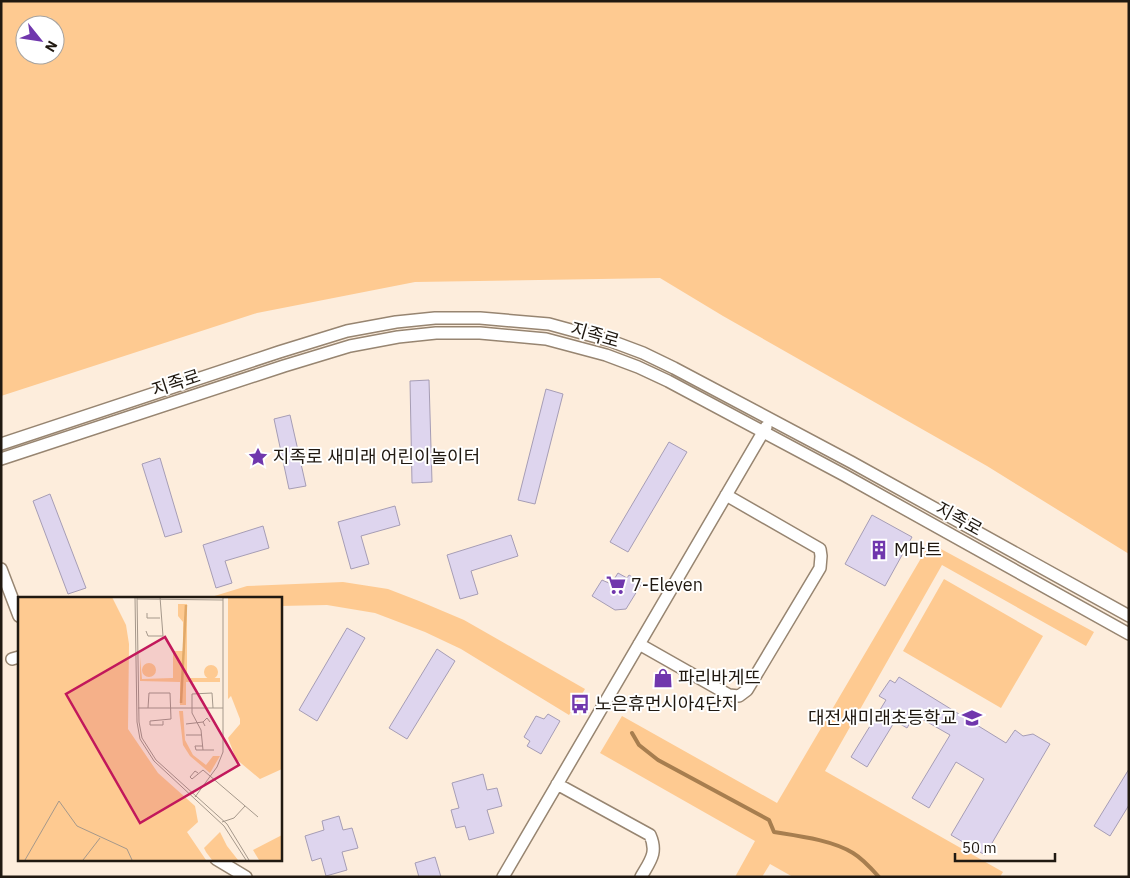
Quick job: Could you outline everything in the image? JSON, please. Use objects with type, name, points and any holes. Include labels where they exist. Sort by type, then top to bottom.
[{"type":"street","name":"지족로","points":[[1,444],[347,331],[396,322],[435,318],[480,318],[549,324],[611,340],[674,368],[851,462],[1129,616]]},
{"type":"street","name":"지족로","points":[[1,459],[274,369],[350,346],[398,337],[436,333],[480,333],[546,339],[606,355],[668,381],[844,475],[1129,634]]},
{"type":"street","points":[[503,877],[771,419]]},
{"type":"street","points":[[640,644],[729,695],[740,696],[747,690],[820,568],[820,549],[726,495]]},
{"type":"street","points":[[1,569],[18,613]]},
{"type":"street","points":[[557,784],[650,835],[654,844],[652,857],[641,877]]},
{"type":"street","points":[[218,860],[246,877]]},
{"type":"shaded area","points":[[1,1],[1129,1],[1129,554],[987,466],[723,316],[660,278],[415,282],[257,313],[1,396]]},
{"type":"shaded area","points":[[930,543],[1094,632],[1086,646],[942,565],[825,771],[1003,872],[1000,877],[793,877],[770,864],[762,877],[735,877],[755,841],[600,753],[622,716],[777,803]]},
{"type":"shaded area","points":[[944,579],[1043,636],[1001,708],[903,651]]},
{"type":"shaded area","points":[[343,582],[388,589],[464,620],[585,689],[569,715],[461,649],[425,632],[375,613],[327,605],[281,606],[281,597],[211,597],[247,586]]},
{"type":"building","points":[[429,380],[432,482],[412,483],[410,381]]},
{"type":"building","points":[[546,389],[563,394],[535,504],[518,500]]},
{"type":"building","points":[[290,415],[306,486],[289,489],[274,419]]},
{"type":"building","points":[[669,442],[687,452],[628,552],[610,542]]},
{"type":"building","points":[[160,458],[182,532],[165,537],[142,464]]},
{"type":"building","points":[[50,494],[86,588],[68,594],[33,501]]},
{"type":"building","points":[[395,506],[400,525],[361,536],[369,564],[351,569],[338,522]]},
{"type":"building","name":"M마트","points":[[872,515],[912,537],[885,586],[845,564]]},
{"type":"building","points":[[263,526],[269,548],[225,561],[232,583],[216,588],[203,545]]},
{"type":"building","points":[[511,535],[518,556],[471,571],[478,594],[460,599],[447,555]]},
{"type":"building","points":[[618,573],[627,578],[629,575],[642,583],[626,609],[615,610],[592,596],[602,580],[611,584]]},
{"type":"building","points":[[347,628],[365,638],[317,721],[299,710]]},
{"type":"building","points":[[437,649],[455,661],[407,739],[389,728]]},
{"type":"building","points":[[899,677],[1006,743],[1015,730],[1023,736],[1033,734],[1050,744],[985,855],[951,835],[984,779],[956,762],[929,808],[912,798],[950,735],[915,715],[907,728],[895,721],[867,767],[851,757],[886,700],[879,696],[890,680],[895,683]]},
{"type":"building","points":[[548,714],[560,721],[541,754],[527,746],[530,741],[524,737],[536,716],[544,719]]},
{"type":"building","points":[[1129,769],[1129,805],[1110,836],[1094,826]]},
{"type":"building","points":[[483,774],[487,790],[497,788],[502,806],[487,810],[494,833],[469,840],[465,826],[456,828],[451,810],[459,808],[452,783]]},
{"type":"building","points":[[339,816],[343,830],[352,828],[358,848],[342,852],[347,870],[326,876],[321,858],[312,861],[305,836],[324,830],[322,821]]},
{"type":"building","points":[[435,857],[441,877],[419,877],[415,863]]},
{"type":"waterway","points":[[632,733],[639,745],[658,760],[769,820],[774,832],[815,839],[845,849],[860,858],[879,877]]},
{"type":"place","name":"지족로 새미래 어린이놀이터","points":[[258,457]]},
{"type":"place","name":"M마트","points":[[879,550]]},
{"type":"place","name":"7-Eleven","points":[[616,585]]},
{"type":"place","name":"파리바게뜨","points":[[663,678]]},
{"type":"place","name":"노은휴먼시아4단지","points":[[580,704]]},
{"type":"place","name":"대전새미래초등학교","points":[[972,718]]}]
